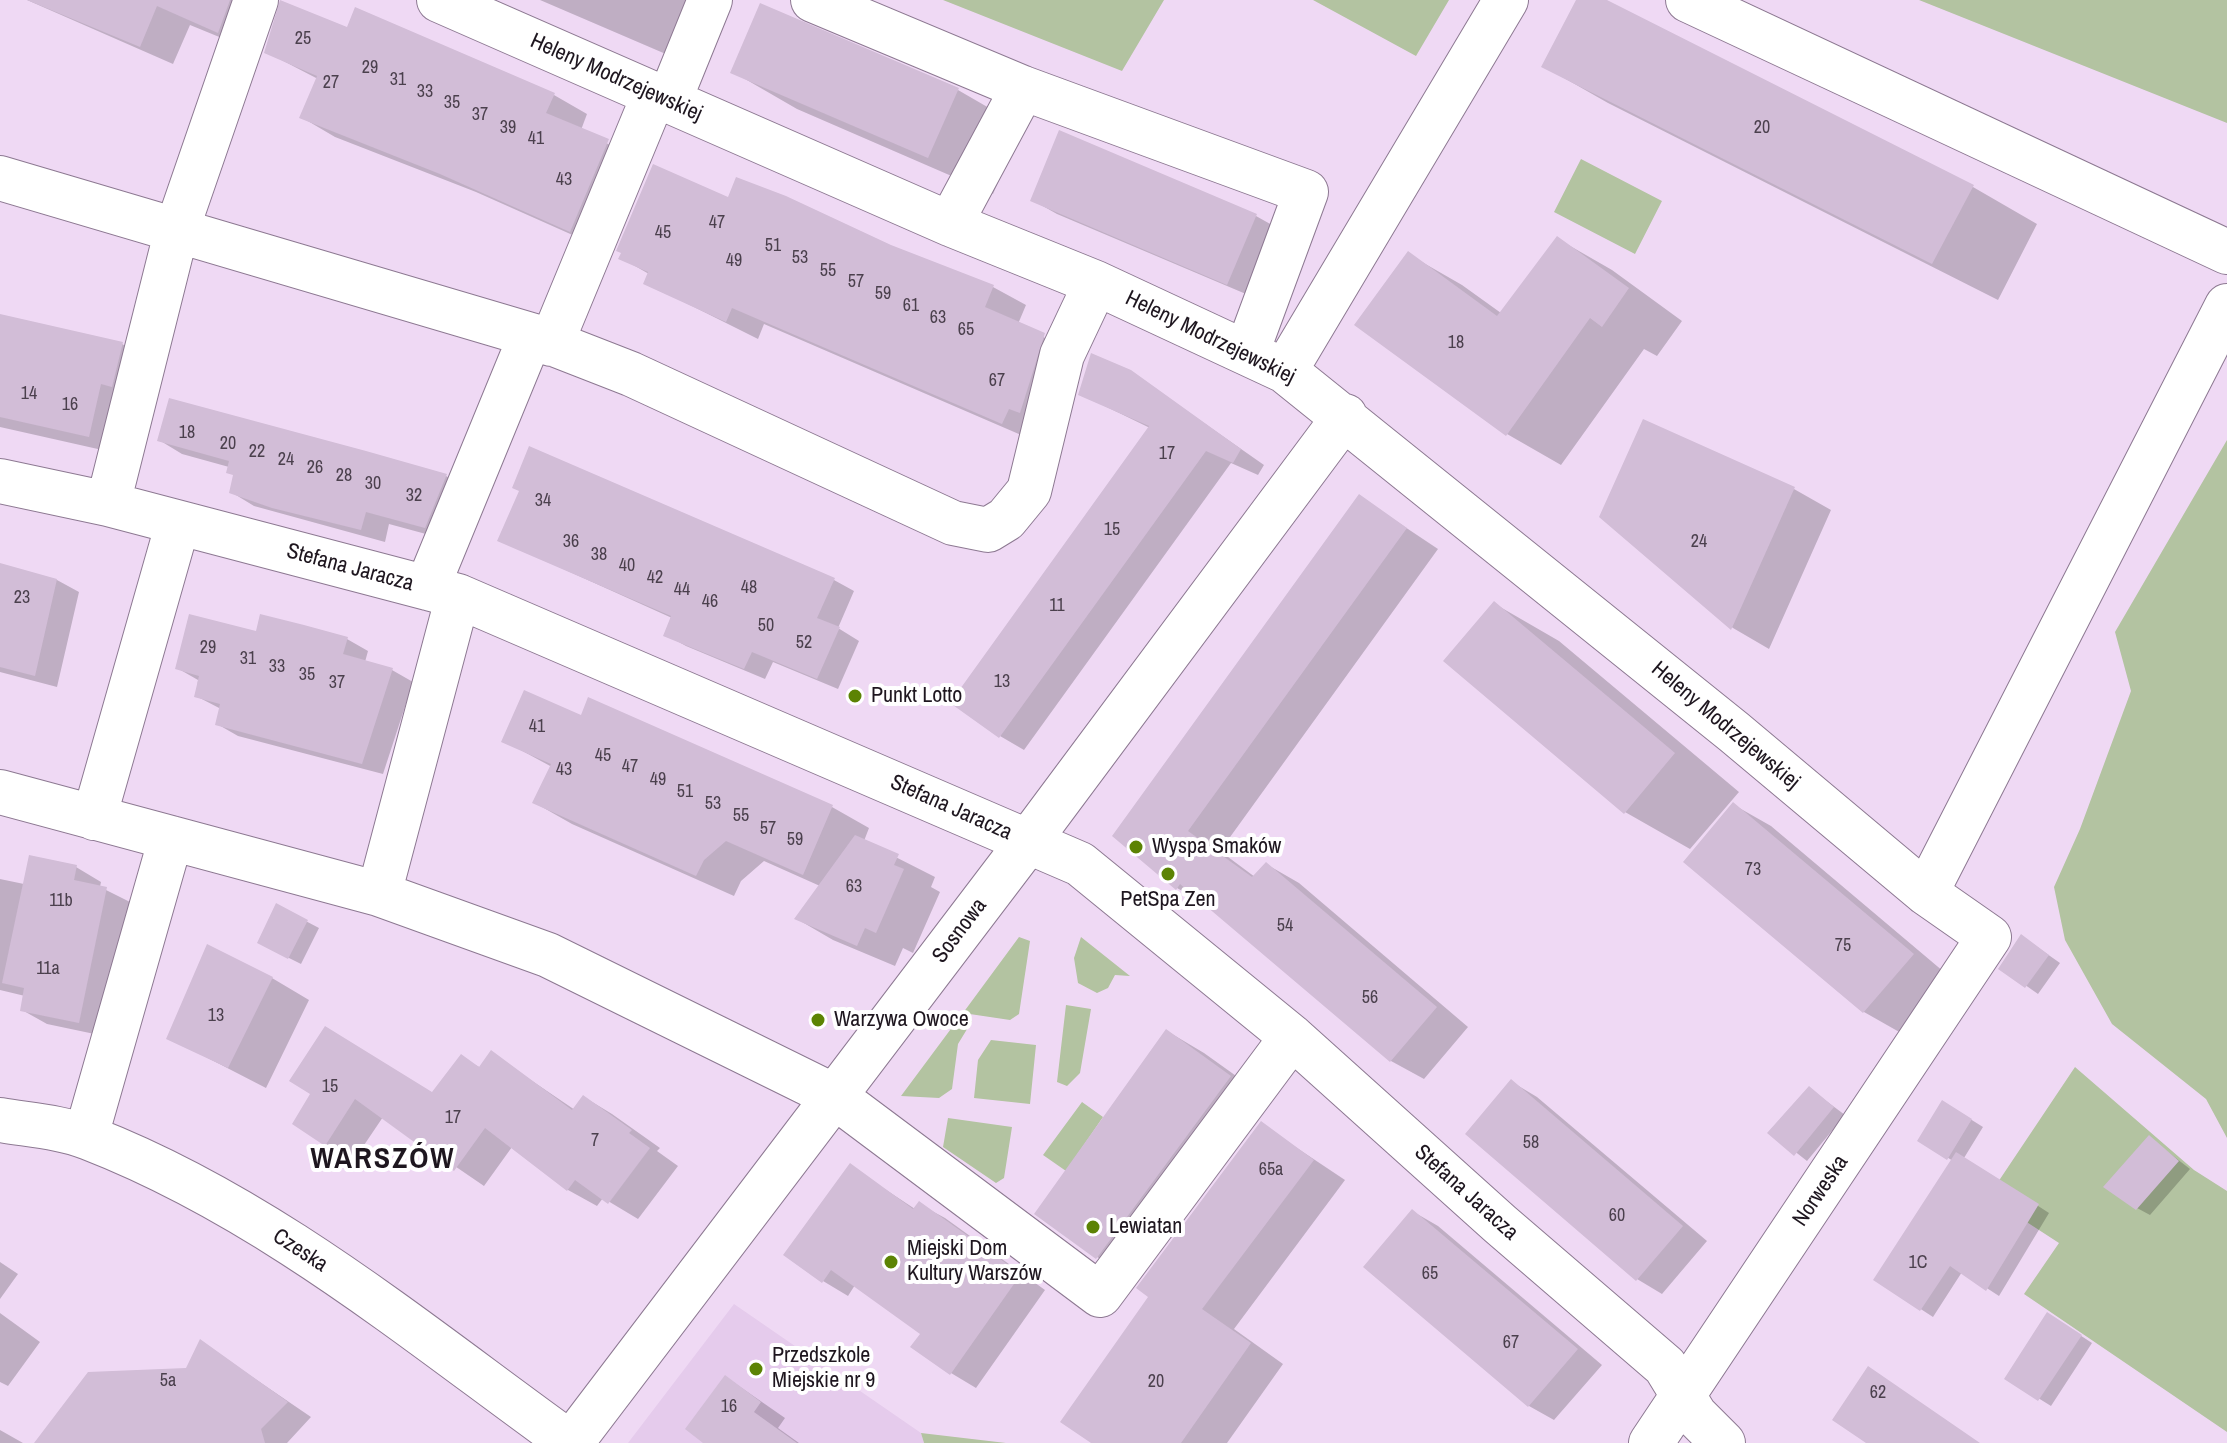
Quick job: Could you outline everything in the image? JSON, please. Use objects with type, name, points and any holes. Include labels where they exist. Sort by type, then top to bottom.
[{"type":"street","points":[[108,504],[177,229],[256,0]]},
{"type":"street","name":"Heleny Modrzejewskiej","points":[[439,0],[950,224],[1096,283],[1266,361],[1345,416],[1926,893],[1989,937]]},
{"type":"street","points":[[379,894],[443,592],[541,340],[710,0]]},
{"type":"street","points":[[813,0],[1023,88],[1306,192],[1266,361]]},
{"type":"street","points":[[1266,361],[1506,0]]},
{"type":"street","points":[[1688,0],[2227,252]]},
{"type":"street","points":[[950,224],[1023,88]]},
{"type":"street","points":[[0,178],[541,340],[631,374],[953,523],[988,530],[1006,519],[1029,491],[1062,355],[1096,283]]},
{"type":"street","points":[[1926,893],[2227,306]]},
{"type":"street","name":"Sosnowa","points":[[570,1443],[1027,843],[1345,416]]},
{"type":"street","name":"Stefana Jaracza","points":[[0,481],[108,504],[443,592],[850,762],[1080,864],[1292,1037],[1500,1224],[1665,1366],[1695,1415],[1723,1443]]},
{"type":"street","points":[[94,818],[178,523]]},
{"type":"street","points":[[0,792],[379,894],[548,955],[834,1096],[1100,1295],[1292,1037]]},
{"type":"street","points":[[86,1136],[171,838]]},
{"type":"street","name":"Norweska","points":[[1651,1443],[1989,937]]},
{"type":"street","name":"Czeska","points":[[0,1120],[86,1136],[241,1212],[316,1260],[570,1443]]},
{"type":"shaded area","name":"Przedszkole Miejskie nr 9","points":[[734,1304],[921,1433],[924,1443],[628,1443]]},
{"type":"green space","points":[[943,0],[1164,0],[1122,71]]},
{"type":"green space","points":[[1313,0],[1449,0],[1416,56]]},
{"type":"green space","points":[[1919,0],[2227,0],[2227,123]]},
{"type":"green space","points":[[1581,159],[1662,201],[1635,254],[1554,212]]},
{"type":"green space","points":[[2227,440],[2227,1138],[2206,1099],[2112,1024],[2065,940],[2054,887],[2080,829],[2131,691],[2115,632]]},
{"type":"green space","points":[[1019,937],[1030,941],[1019,1014],[1010,1020],[963,1013]]},
{"type":"green space","points":[[1081,937],[1130,976],[1115,975],[1108,988],[1097,993],[1078,983],[1074,958]]},
{"type":"green space","points":[[1066,1005],[1091,1009],[1080,1073],[1067,1086],[1057,1082]]},
{"type":"green space","points":[[959,1018],[972,1021],[958,1044],[952,1089],[939,1098],[901,1096]]},
{"type":"green space","points":[[991,1040],[1036,1045],[1030,1104],[974,1098],[978,1060]]},
{"type":"green space","points":[[2075,1067],[2194,1170],[2227,1191],[2227,1432],[2024,1294],[2059,1243],[1988,1197]]},
{"type":"green space","points":[[1082,1102],[1103,1117],[1066,1171],[1043,1155]]},
{"type":"green space","points":[[948,1118],[1012,1127],[1004,1178],[996,1183],[943,1147]]},
{"type":"green space","points":[[921,1433],[1006,1443],[924,1443]]},
{"type":"building","points":[[27,0],[230,0],[218,33],[157,6],[140,47]]},
{"type":"building","points":[[280,0],[347,27],[355,7],[555,93],[546,113],[609,139],[570,232],[440,174],[299,118],[317,76],[264,53]]},
{"type":"building","points":[[1576,0],[1607,0],[1974,185],[1932,264],[1541,67]]},
{"type":"building","points":[[760,3],[959,88],[928,158],[730,73]]},
{"type":"building","points":[[1059,130],[1257,214],[1227,285],[1030,201]]},
{"type":"building","points":[[653,164],[728,197],[736,177],[786,196],[891,245],[994,285],[985,307],[1045,333],[1020,413],[1009,409],[1002,424],[732,308],[726,322],[643,284],[648,272],[618,259],[621,253],[616,251]]},
{"type":"building","points":[[1557,236],[1629,288],[1602,327],[1590,318],[1506,436],[1354,325],[1408,251],[1497,316]]},
{"type":"building","points":[[0,314],[123,342],[112,387],[101,384],[89,437],[0,417]]},
{"type":"building","points":[[1091,353],[1131,370],[1241,449],[1233,463],[1206,451],[999,738],[950,703],[1149,426],[1078,395]]},
{"type":"building","points":[[169,398],[447,474],[425,528],[366,512],[361,530],[272,508],[229,493],[233,475],[226,473],[229,461],[157,441]]},
{"type":"building","points":[[1643,419],[1795,487],[1731,630],[1599,517]]},
{"type":"building","points":[[529,446],[835,578],[817,618],[840,627],[817,679],[752,652],[744,669],[663,636],[671,616],[497,541],[519,491],[512,488]]},
{"type":"building","points":[[1359,494],[1407,528],[1188,831],[1252,877],[1266,862],[1437,1007],[1390,1062],[1180,884],[1176,890],[1112,836]]},
{"type":"building","points":[[0,563],[57,579],[35,676],[0,667]]},
{"type":"building","points":[[1494,601],[1675,753],[1624,814],[1443,661]]},
{"type":"building","points":[[189,614],[256,631],[260,614],[304,625],[348,637],[343,654],[393,668],[362,764],[215,725],[220,704],[194,697],[199,676],[175,669]]},
{"type":"building","points":[[524,690],[581,715],[588,697],[833,805],[803,875],[726,841],[704,860],[696,876],[532,803],[551,764],[501,742]]},
{"type":"building","points":[[1733,802],[1914,954],[1863,1013],[1683,862]]},
{"type":"building","points":[[855,835],[899,854],[894,865],[904,869],[876,933],[865,928],[857,946],[794,919]]},
{"type":"building","points":[[29,855],[77,865],[74,880],[107,887],[79,1023],[20,1011],[24,988],[2,983]]},
{"type":"building","points":[[276,903],[308,920],[288,959],[257,943]]},
{"type":"building","points":[[2021,934],[2049,955],[2025,988],[1998,969]]},
{"type":"building","points":[[207,944],[273,977],[228,1068],[166,1039]]},
{"type":"building","points":[[325,1026],[432,1092],[461,1054],[479,1067],[491,1050],[572,1110],[583,1095],[632,1130],[629,1133],[650,1148],[608,1204],[575,1180],[567,1191],[485,1128],[454,1171],[355,1099],[325,1146],[292,1124],[310,1094],[289,1081]]},
{"type":"building","points":[[1166,1029],[1231,1076],[1096,1259],[1034,1214]]},
{"type":"building","points":[[1511,1079],[1683,1226],[1636,1281],[1465,1134]]},
{"type":"building","points":[[1809,1086],[1834,1107],[1794,1156],[1767,1133]]},
{"type":"building","points":[[1942,1100],[1972,1119],[1947,1160],[1917,1141]]},
{"type":"building","points":[[1261,1121],[1314,1160],[1202,1309],[1251,1343],[1181,1443],[1091,1443],[1060,1422],[1148,1297],[1136,1288]]},
{"type":"building","points":[[2149,1135],[2179,1161],[2136,1210],[2103,1187]]},
{"type":"building","points":[[1956,1152],[2039,1204],[1986,1291],[1950,1266],[1920,1311],[1873,1280]]},
{"type":"building","name":"Miejski Dom Kultury Warszów","points":[[850,1163],[913,1209],[919,1201],[1021,1274],[950,1375],[910,1347],[920,1334],[831,1270],[822,1283],[783,1255]]},
{"type":"building","points":[[1412,1209],[1578,1349],[1528,1407],[1363,1267]]},
{"type":"building","points":[[2047,1312],[2082,1335],[2038,1401],[2004,1379]]},
{"type":"building","points":[[200,1339],[288,1402],[261,1429],[265,1443],[34,1443],[88,1372],[186,1368]]},
{"type":"building","points":[[1868,1366],[1980,1443],[1866,1443],[1832,1420]]},
{"type":"building","points":[[725,1375],[761,1402],[754,1412],[797,1443],[703,1443],[685,1429]]},
{"type":"place","name":"Punkt Lotto","points":[[855,696]]},
{"type":"place","name":"Wyspa Smaków","points":[[1136,847]]},
{"type":"place","name":"PetSpa Zen","points":[[1168,874]]},
{"type":"place","name":"Warzywa Owoce","points":[[818,1020]]},
{"type":"place","name":"Lewiatan","points":[[1093,1227]]},
{"type":"place","name":"Miejski Dom Kultury Warszów","points":[[891,1262]]},
{"type":"place","name":"Przedszkole Miejskie nr 9","points":[[756,1369]]},
{"type":"district","name":"WARSZÓW","points":[[383,1160]]}]
